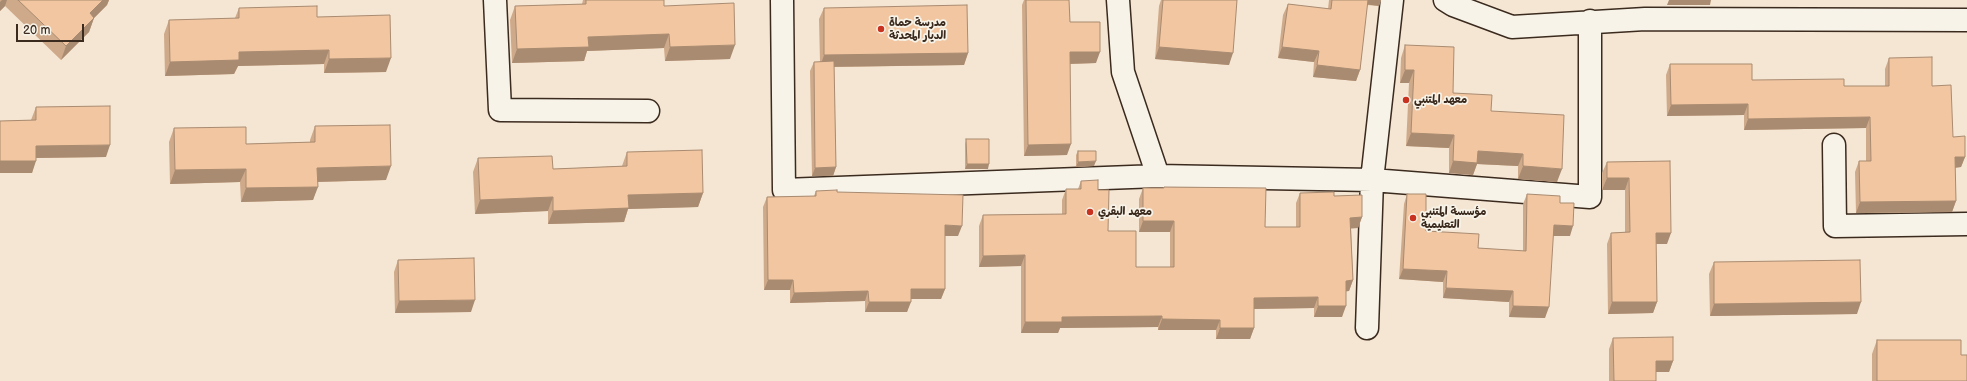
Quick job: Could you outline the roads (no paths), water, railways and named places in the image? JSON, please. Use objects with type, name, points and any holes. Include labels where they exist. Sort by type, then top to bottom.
[{"type":"street","points":[[495,0],[500,110],[648,111]]},
{"type":"street","points":[[782,0],[784,190],[1158,176],[1372,180],[1590,198],[1590,21]]},
{"type":"street","points":[[1118,0],[1123,72],[1158,176]]},
{"type":"street","points":[[1367,328],[1372,180],[1392,0]]},
{"type":"street","points":[[1445,0],[1453,5],[1512,27],[1590,21],[1645,19],[1967,20]]},
{"type":"street","points":[[1834,145],[1835,226],[1967,224]]},
{"type":"place","name":"مدرسة حماة الديار المحدثة","points":[[881,29]]},
{"type":"place","name":"معهد المتنبي","points":[[1406,100]]},
{"type":"place","name":"معهد البقري","points":[[1090,212]]},
{"type":"place","name":"مؤسسة المتنبي التعليمية","points":[[1413,218]]}]
